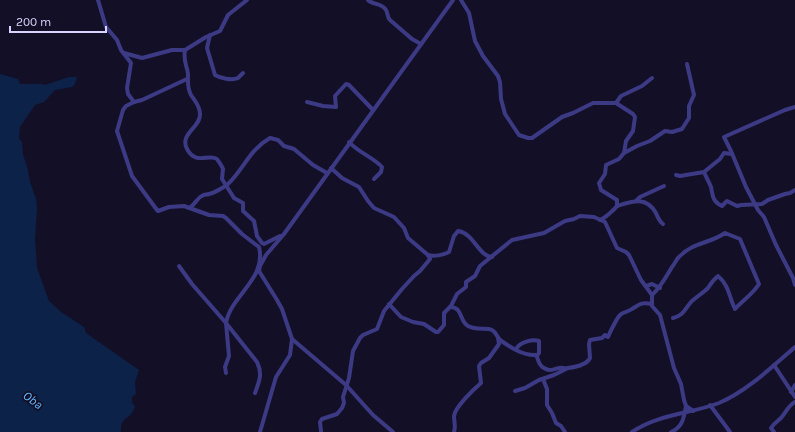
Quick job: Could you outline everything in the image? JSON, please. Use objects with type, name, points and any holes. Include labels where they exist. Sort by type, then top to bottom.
[{"type":"street","points":[[98,0],[106,27],[117,40],[122,53],[131,63],[127,88],[128,94],[134,102]]},
{"type":"street","points":[[122,53],[142,58],[172,50],[185,50],[210,35],[220,31],[228,16],[247,0]]},
{"type":"street","points":[[368,0],[384,8],[387,11],[387,17],[390,20],[412,39],[421,44]]},
{"type":"street","points":[[226,373],[225,367],[229,356],[226,323],[228,315],[243,294],[266,255],[284,234],[453,0]]},
{"type":"street","points":[[461,0],[469,13],[475,40],[483,56],[498,76],[500,82],[502,107],[519,135],[532,138],[562,117],[593,102],[616,103],[632,113],[635,117],[633,131],[626,141],[624,153]]},
{"type":"street","points":[[210,35],[207,48],[215,75],[222,78],[236,79],[243,73]]},
{"type":"street","points":[[185,50],[184,56],[188,74],[187,79],[191,95],[198,104],[201,115],[198,122],[188,132],[185,142],[187,149],[192,156],[217,160],[224,169],[222,179],[234,198],[243,203],[243,211],[254,221],[257,236],[262,243],[264,244],[284,234]]},
{"type":"street","points":[[617,206],[617,200],[601,190],[599,183],[606,174],[606,165],[619,158],[631,148],[650,141],[665,132],[672,132],[682,128],[689,118],[690,103],[694,95],[687,64]]},
{"type":"street","points":[[616,103],[621,96],[642,86],[652,78]]},
{"type":"street","points":[[187,79],[126,106],[123,110],[117,131],[132,176],[158,211],[177,206],[184,206],[209,215],[223,216],[242,234],[259,247],[261,258],[260,274],[278,300],[292,339],[290,355],[276,377],[260,432]]},
{"type":"street","points":[[308,102],[323,106],[336,107],[336,96],[346,84],[349,85],[373,110]]},
{"type":"street","points":[[795,107],[724,137],[754,204],[764,217],[795,285]]},
{"type":"street","points":[[189,208],[193,206],[201,196],[210,194],[226,185],[238,172],[246,159],[262,142],[270,138],[278,140],[284,146],[294,149],[327,173]]},
{"type":"street","points":[[350,142],[355,148],[382,167],[381,172],[374,179]]},
{"type":"street","points":[[625,147],[631,148]]},
{"type":"street","points":[[676,175],[680,176],[704,172],[720,159],[724,153],[732,154]]},
{"type":"street","points":[[322,431],[320,422],[322,418],[337,414],[342,408],[353,350],[358,341],[363,335],[377,329],[381,315],[389,304],[430,259],[428,255],[408,238],[404,228],[394,217],[374,208],[359,187],[342,178],[331,168]]},
{"type":"street","points":[[704,172],[716,203],[722,206],[727,202],[737,206],[762,204],[795,190]]},
{"type":"street","points":[[636,202],[640,197],[664,186]]},
{"type":"street","points":[[600,220],[605,218],[617,206],[640,201],[646,202],[650,205],[659,221],[663,224]]},
{"type":"street","points":[[389,304],[401,317],[413,322],[424,324],[437,332],[444,324],[444,313],[450,307],[457,294],[466,287],[467,282],[475,276],[480,266],[512,240],[544,233],[565,221],[580,216],[592,216],[605,222],[617,248],[629,255],[641,280],[652,294],[652,304],[660,315],[686,406],[684,418],[677,430],[671,432]]},
{"type":"street","points":[[428,255],[439,255],[448,252],[454,236],[458,231],[461,231],[474,241],[484,254],[492,256]]},
{"type":"street","points":[[652,294],[660,288],[678,257],[694,245],[713,240],[725,233],[740,239],[759,284],[754,292],[744,298],[735,309],[731,301],[728,288],[724,281],[718,276],[712,281],[708,288],[699,294],[689,304],[682,315],[673,318]]},
{"type":"street","points":[[179,266],[260,367],[261,374],[255,393]]},
{"type":"street","points":[[646,286],[652,284],[660,288]]},
{"type":"street","points":[[516,349],[520,344],[536,340],[540,345],[537,356],[540,365],[546,369],[553,370],[558,368],[579,366],[590,360],[589,342],[602,338],[605,335],[608,337],[621,315],[632,310],[638,304],[652,304]]},
{"type":"street","points":[[450,307],[454,307],[459,310],[468,326],[481,330],[484,329],[492,331],[508,346],[528,355],[537,356]]},
{"type":"street","points":[[220,317],[228,315]]},
{"type":"street","points":[[454,432],[456,426],[455,413],[474,388],[481,383],[479,366],[489,358],[499,344],[498,338]]},
{"type":"street","points":[[292,339],[346,386],[373,415],[393,432]]},
{"type":"street","points":[[632,432],[656,420],[693,411],[720,402],[740,391],[774,365],[795,346]]},
{"type":"street","points":[[774,365],[795,397]]},
{"type":"street","points":[[516,391],[568,368]]},
{"type":"street","points":[[543,379],[547,389],[546,400],[548,408],[552,413],[553,419],[565,432]]},
{"type":"street","points":[[792,392],[795,385]]},
{"type":"street","points":[[774,432],[771,428],[774,423],[781,417],[790,405],[795,402]]},
{"type":"street","points":[[710,405],[730,432]]},
{"type":"street","points":[[686,406],[693,411]]},
{"type":"water","name":"Oba","points":[[0,74],[18,79],[20,84],[45,85],[69,77],[77,77],[75,84],[72,87],[55,90],[44,102],[35,105],[20,127],[19,139],[22,142],[23,154],[36,199],[37,208],[35,239],[37,268],[49,301],[61,312],[84,327],[86,333],[139,370],[135,382],[136,394],[132,397],[132,403],[135,406],[133,412],[122,422],[121,432],[0,432]]}]
